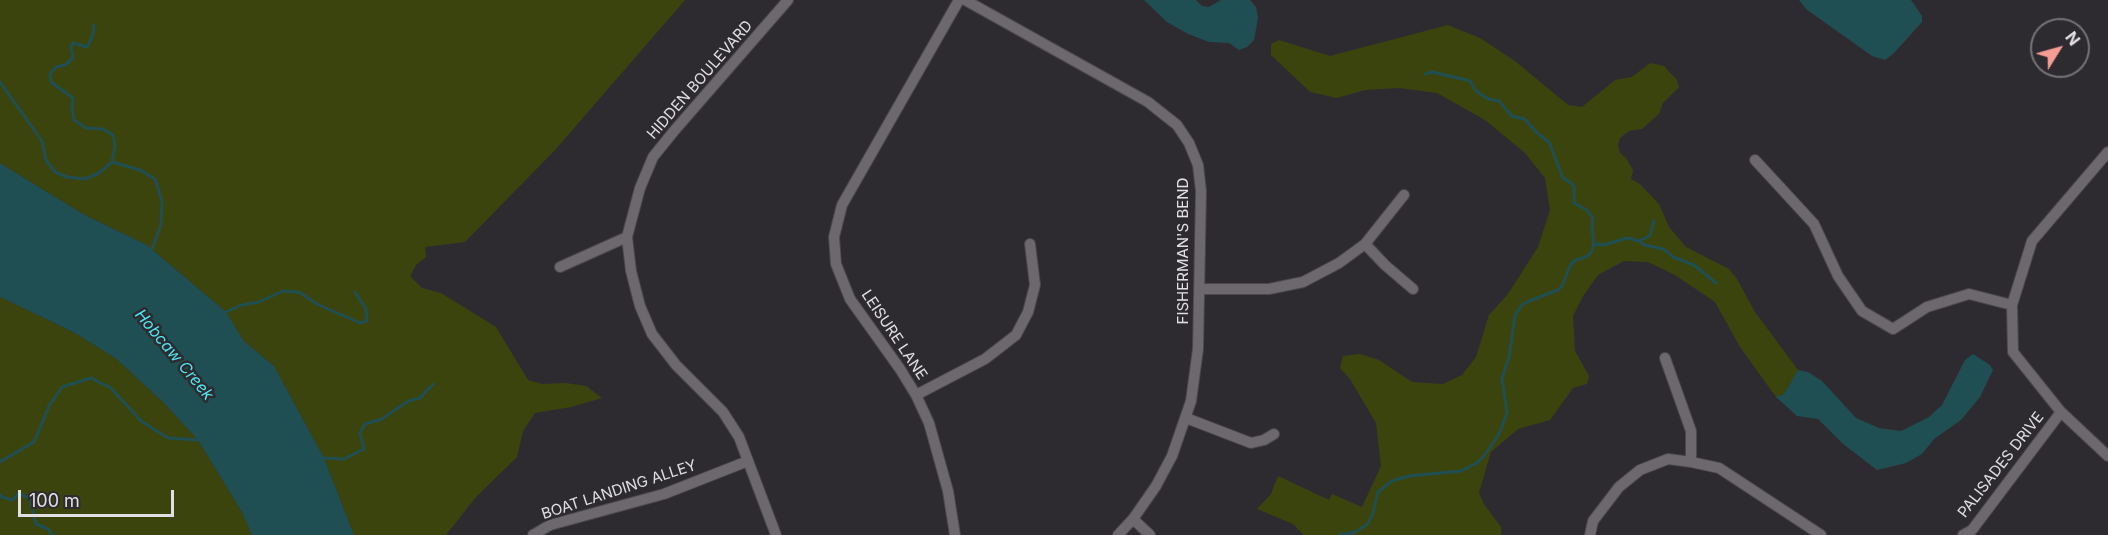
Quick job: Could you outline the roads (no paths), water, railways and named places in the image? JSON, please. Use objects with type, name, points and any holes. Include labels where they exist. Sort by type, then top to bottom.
[{"type":"street","name":"HIDDEN BOULEVARD","points":[[776,535],[739,437],[723,412],[676,365],[652,334],[640,306],[631,271],[627,237],[640,188],[653,157],[788,0]]},
{"type":"street","name":"LEISURE LANE","points":[[955,535],[948,491],[929,423],[916,395],[850,299],[836,264],[834,237],[842,205],[959,0]]},
{"type":"street","name":"FISHERMAN'S BEND","points":[[965,0],[1148,102],[1176,125],[1189,143],[1198,165],[1201,191],[1198,349],[1186,418],[1172,456],[1156,486],[1133,519],[1118,535]]},
{"type":"street","points":[[2108,152],[2032,241],[2012,305],[2013,352],[2061,412],[2108,456]]},
{"type":"street","points":[[1755,160],[1814,224],[1838,276],[1862,311],[1893,329],[1927,307],[1969,294],[2012,305]]},
{"type":"street","points":[[1200,290],[1269,289],[1303,282],[1339,263],[1365,243],[1404,195]]},
{"type":"street","points":[[560,267],[627,237]]},
{"type":"street","points":[[1365,243],[1385,265],[1413,289]]},
{"type":"street","points":[[916,395],[985,359],[1016,335],[1028,312],[1035,285],[1030,244]]},
{"type":"street","points":[[1665,358],[1691,430],[1691,462]]},
{"type":"street","name":"PALISADES DRIVE","points":[[1963,535],[1972,530],[2061,412]]},
{"type":"street","points":[[1186,418],[1251,443],[1264,440],[1274,434]]},
{"type":"street","points":[[1590,535],[1593,521],[1620,487],[1640,470],[1668,459],[1719,468],[1821,535]]},
{"type":"street","name":"BOAT LANDING ALLEY","points":[[533,535],[550,525],[664,494],[748,461]]},
{"type":"street","points":[[1133,519],[1150,535]]},
{"type":"water","points":[[1144,0],[1196,0],[1202,6],[1209,7],[1221,0],[1250,0],[1256,7],[1258,18],[1254,40],[1247,47],[1239,50],[1229,43],[1209,42],[1188,34],[1167,22]]},
{"type":"water","points":[[1799,0],[1911,0],[1922,16],[1922,22],[1885,60],[1872,56],[1806,9]]},
{"type":"water","name":"Hobcaw Creek","points":[[0,163],[83,214],[147,245],[226,312],[244,341],[274,366],[324,458],[354,535],[252,535],[242,512],[198,440],[163,402],[115,358],[75,333],[0,297]]},
{"type":"water","points":[[1973,354],[1990,365],[1993,370],[1980,397],[1961,420],[1934,439],[1922,454],[1906,463],[1877,470],[1842,443],[1818,419],[1797,416],[1776,397],[1784,394],[1798,370],[1808,372],[1822,381],[1856,418],[1879,428],[1901,431],[1929,417],[1942,405],[1965,360]]},
{"type":"waterway","points":[[0,82],[42,141],[46,160],[55,172],[67,177],[85,179],[99,173],[112,162],[115,146],[113,135],[103,129],[86,128],[74,120],[73,98],[51,82],[50,74],[56,67],[65,65],[73,58],[71,47],[73,43],[87,47],[93,35],[94,25]]},
{"type":"waterway","points":[[1339,535],[1355,532],[1368,524],[1378,492],[1392,481],[1409,476],[1461,471],[1477,463],[1484,456],[1498,436],[1507,413],[1502,378],[1509,358],[1515,315],[1522,305],[1558,290],[1570,266],[1574,261],[1588,256],[1594,242],[1593,218],[1587,210],[1574,203],[1574,187],[1563,178],[1549,142],[1525,119],[1512,116],[1499,101],[1488,99],[1476,91],[1470,81],[1433,72],[1425,74]]},
{"type":"waterway","points":[[112,162],[140,170],[155,179],[162,201],[161,225],[152,249]]},
{"type":"waterway","points":[[1639,241],[1650,236],[1654,221]]},
{"type":"waterway","points":[[1593,244],[1604,245],[1627,238],[1639,241],[1644,245],[1664,249],[1673,257],[1694,265],[1716,283]]},
{"type":"waterway","points":[[226,312],[242,305],[259,302],[283,291],[299,292],[317,304],[360,323],[367,321],[366,309],[355,292]]},
{"type":"waterway","points":[[0,462],[34,442],[49,406],[62,387],[91,378],[111,388],[141,421],[168,438],[198,440]]},
{"type":"waterway","points":[[324,458],[344,459],[364,449],[360,433],[365,424],[382,419],[408,401],[420,398],[433,384]]},
{"type":"waterway","points":[[0,494],[2,497],[13,500],[19,493],[30,499],[36,524],[48,529],[53,535]]}]
